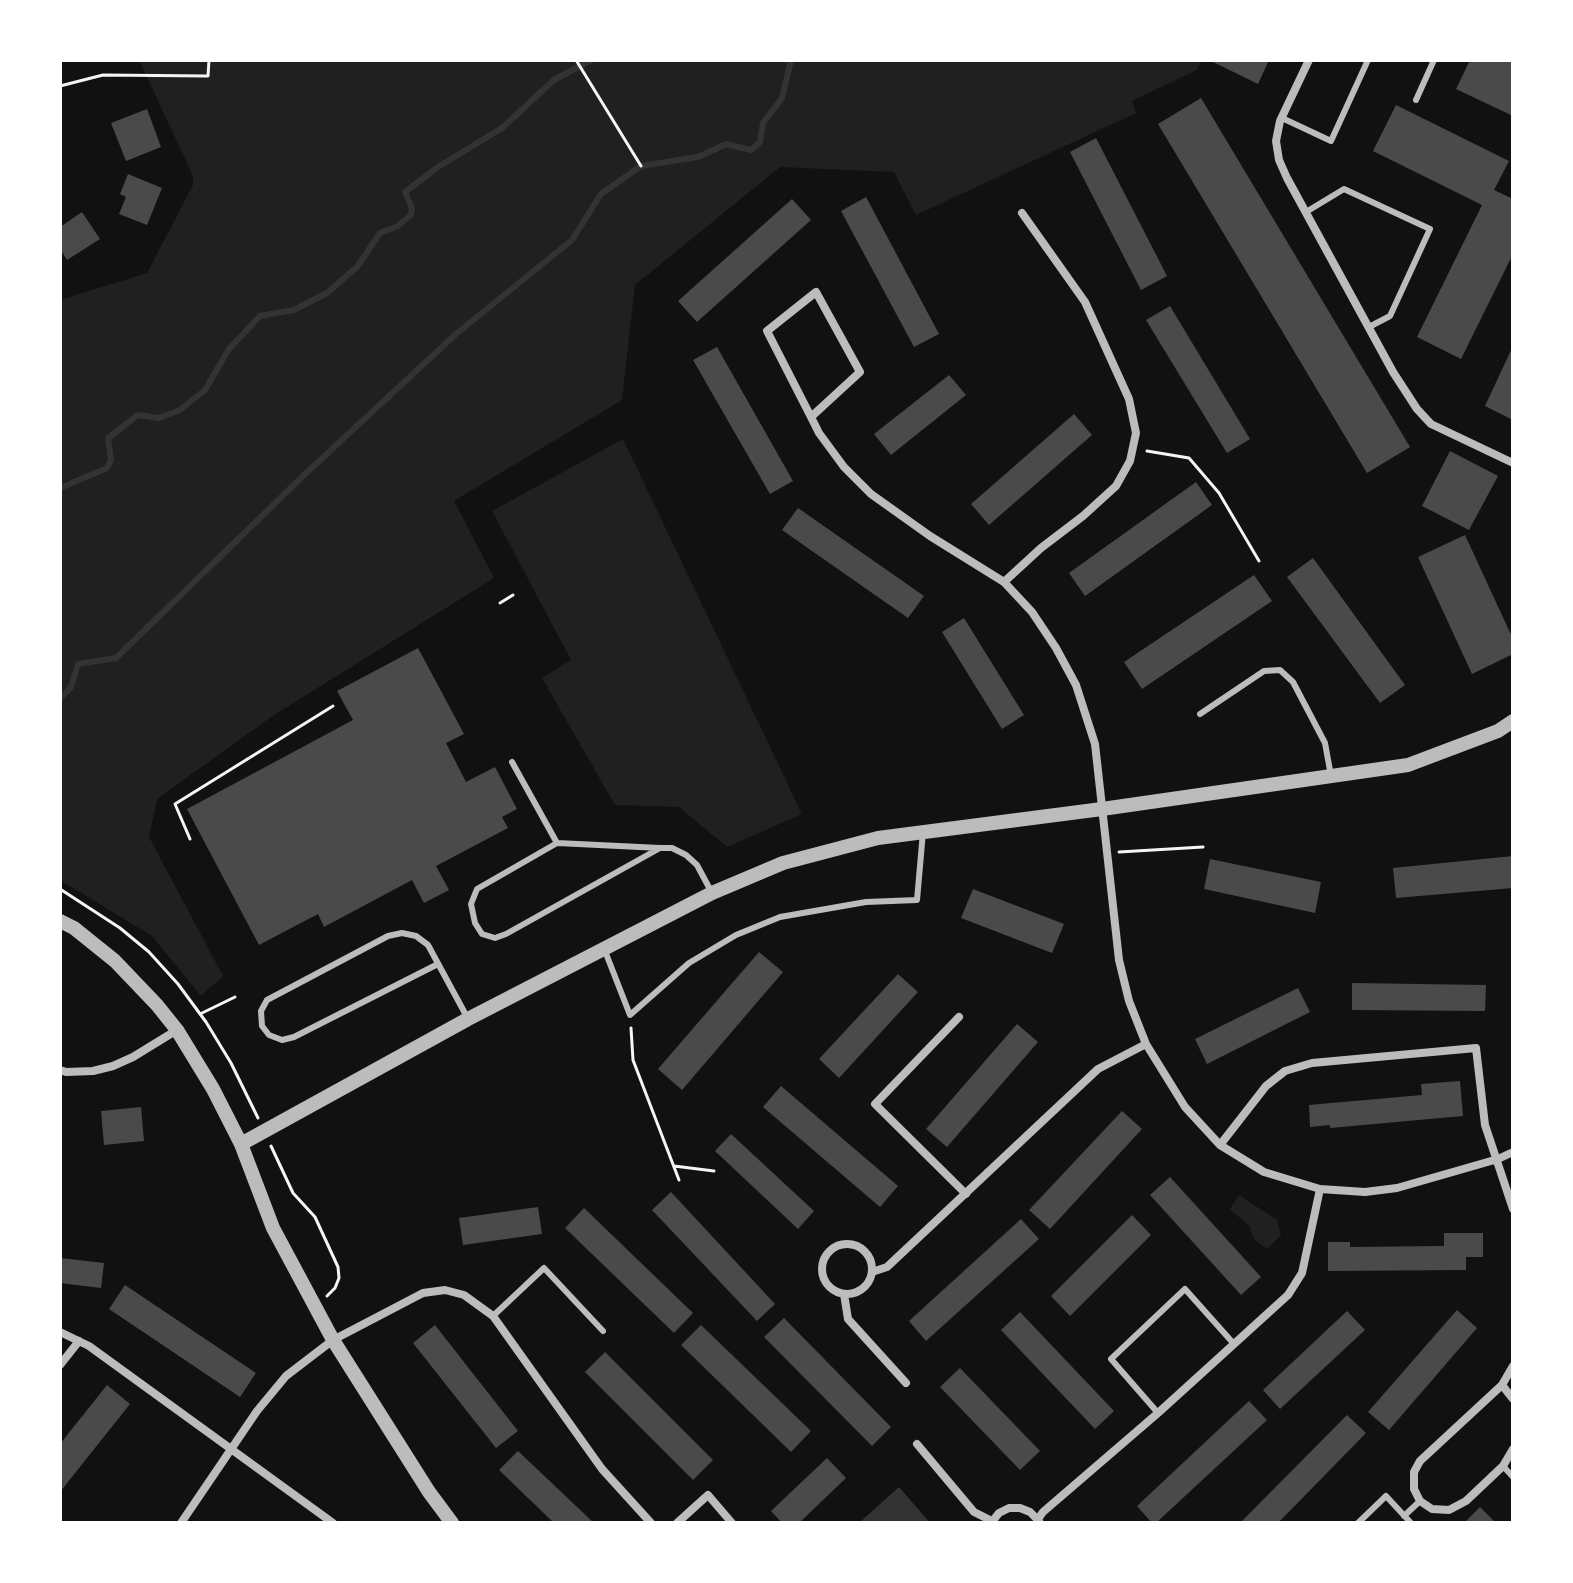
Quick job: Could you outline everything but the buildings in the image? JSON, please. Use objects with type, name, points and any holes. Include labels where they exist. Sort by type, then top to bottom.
[{"type":"street","points":[[1309,60],[1282,118],[1276,141],[1279,160],[1410,399],[1431,424],[1513,463]]},
{"type":"street","points":[[1004,582],[1116,486],[1130,461],[1136,433],[1129,399],[1085,302],[1022,213]]},
{"type":"street","points":[[811,417],[860,372],[816,292],[767,331],[819,433],[844,467],[871,494],[930,536],[1004,582],[1032,612],[1076,685],[1095,744],[1119,960],[1129,1001],[1146,1044],[1185,1107],[1220,1145],[1264,1172],[1320,1189],[1365,1192],[1397,1188],[1513,1152]]},
{"type":"street","points":[[241,1144],[468,1019],[712,893],[783,863],[878,838],[1408,765],[1498,731],[1513,721]]},
{"type":"street","points":[[60,921],[74,928],[115,961],[177,1030],[213,1089],[241,1144],[273,1228],[333,1340],[452,1523]]},
{"type":"street","points":[[959,1017],[875,1104],[966,1194]]},
{"type":"street","points":[[60,1070],[93,1071],[113,1066],[177,1030]]},
{"type":"street","points":[[872,1272],[887,1267],[1098,1069],[1146,1044]]},
{"type":"street","points":[[1220,1145],[1266,1086],[1285,1071],[1312,1063],[1476,1048],[1485,1125],[1513,1209]]},
{"type":"street","points":[[917,1444],[974,1512],[991,1522],[1009,1508],[1020,1508],[1039,1521],[1043,1512],[1288,1295],[1302,1273],[1320,1189]]},
{"type":"street","points":[[851,1244],[868,1254],[872,1272],[863,1289],[844,1294],[827,1284],[823,1265],[832,1249],[851,1244]]},
{"type":"street","points":[[181,1523],[257,1411],[286,1376],[333,1340],[423,1293],[445,1290],[464,1295],[493,1316],[602,1469],[651,1523]]},
{"type":"street","points":[[844,1294],[848,1319],[906,1383]]},
{"type":"street","points":[[60,1332],[89,1346],[333,1523]]},
{"type":"street","points":[[60,1365],[79,1341]]},
{"type":"street","points":[[1513,1366],[1502,1385],[1420,1461],[1414,1472],[1414,1489],[1420,1501],[1432,1509],[1449,1510],[1466,1501],[1503,1466],[1513,1449]]},
{"type":"street","points":[[1502,1385],[1513,1399]]},
{"type":"street","points":[[677,1523],[708,1495],[732,1523]]},
{"type":"lane","points":[[1282,118],[1331,141],[1368,60]]},
{"type":"lane","points":[[1416,100],[1434,60]]},
{"type":"lane","points":[[1306,212],[1344,189],[1430,229],[1390,316],[1369,327]]},
{"type":"lane","points":[[1200,714],[1264,671],[1280,670],[1293,682],[1325,743],[1331,776]]},
{"type":"lane","points":[[512,762],[557,843]]},
{"type":"lane","points":[[605,949],[630,1015],[689,963],[736,935],[780,917],[866,902],[917,900],[923,832]]},
{"type":"lane","points":[[660,848],[520,928],[495,938],[482,934],[475,923],[471,904],[477,889],[557,843],[672,848],[697,865],[712,893]]},
{"type":"lane","points":[[438,964],[294,1037],[282,1040],[269,1035],[262,1026],[261,1011],[267,1000],[388,936],[402,933],[416,936],[428,945],[468,1019]]},
{"type":"lane","points":[[493,1316],[544,1268],[603,1331]]},
{"type":"lane","points":[[1158,1413],[1111,1359],[1185,1289],[1234,1344]]},
{"type":"lane","points":[[1503,1466],[1513,1477]]},
{"type":"lane","points":[[1358,1523],[1386,1496],[1411,1523]]},
{"type":"lane","points":[[1404,1516],[1420,1501]]},
{"type":"path","points":[[60,86],[103,75],[208,76],[209,60]]},
{"type":"path","points":[[576,60],[641,166]]},
{"type":"path","points":[[1133,449],[1189,458],[1219,493],[1259,561]]},
{"type":"path","points":[[500,603],[513,595]]},
{"type":"path","points":[[190,839],[175,804],[333,706]]},
{"type":"path","points":[[1107,852],[1203,847]]},
{"type":"path","points":[[200,1014],[235,997]]},
{"type":"path","points":[[630,1015],[633,1060],[679,1180]]},
{"type":"path","points":[[674,1166],[714,1171]]},
{"type":"shaded area","points":[[1202,60],[1197,70],[1132,101],[1136,113],[916,215],[894,172],[780,167],[635,285],[622,400],[454,501],[494,578],[274,715],[157,799],[149,837],[223,976],[201,996],[152,936],[60,880],[60,300],[147,273],[193,185],[193,176],[140,62]]},
{"type":"shaded area","points":[[623,439],[802,814],[727,847],[679,807],[615,805],[542,678],[571,660],[492,511]]},
{"type":"shaded area","points":[[1239,1195],[1277,1220],[1281,1235],[1267,1249],[1255,1240],[1250,1227],[1230,1209]]},
{"type":"shaded area","points":[[899,1487],[930,1523],[859,1523]]},
{"type":"waterway","points":[[60,488],[107,468],[111,460],[108,438],[138,415],[159,418],[180,410],[205,390],[229,349],[260,316],[294,310],[327,293],[357,267],[380,233],[398,226],[411,215],[412,208],[405,192],[438,167],[502,128],[554,80],[591,60]]},
{"type":"waterway","points":[[60,699],[71,687],[78,664],[116,658],[303,476],[456,334],[572,240],[601,194],[641,166],[698,157],[726,144],[751,150],[760,142],[763,123],[782,98],[791,60]]}]
